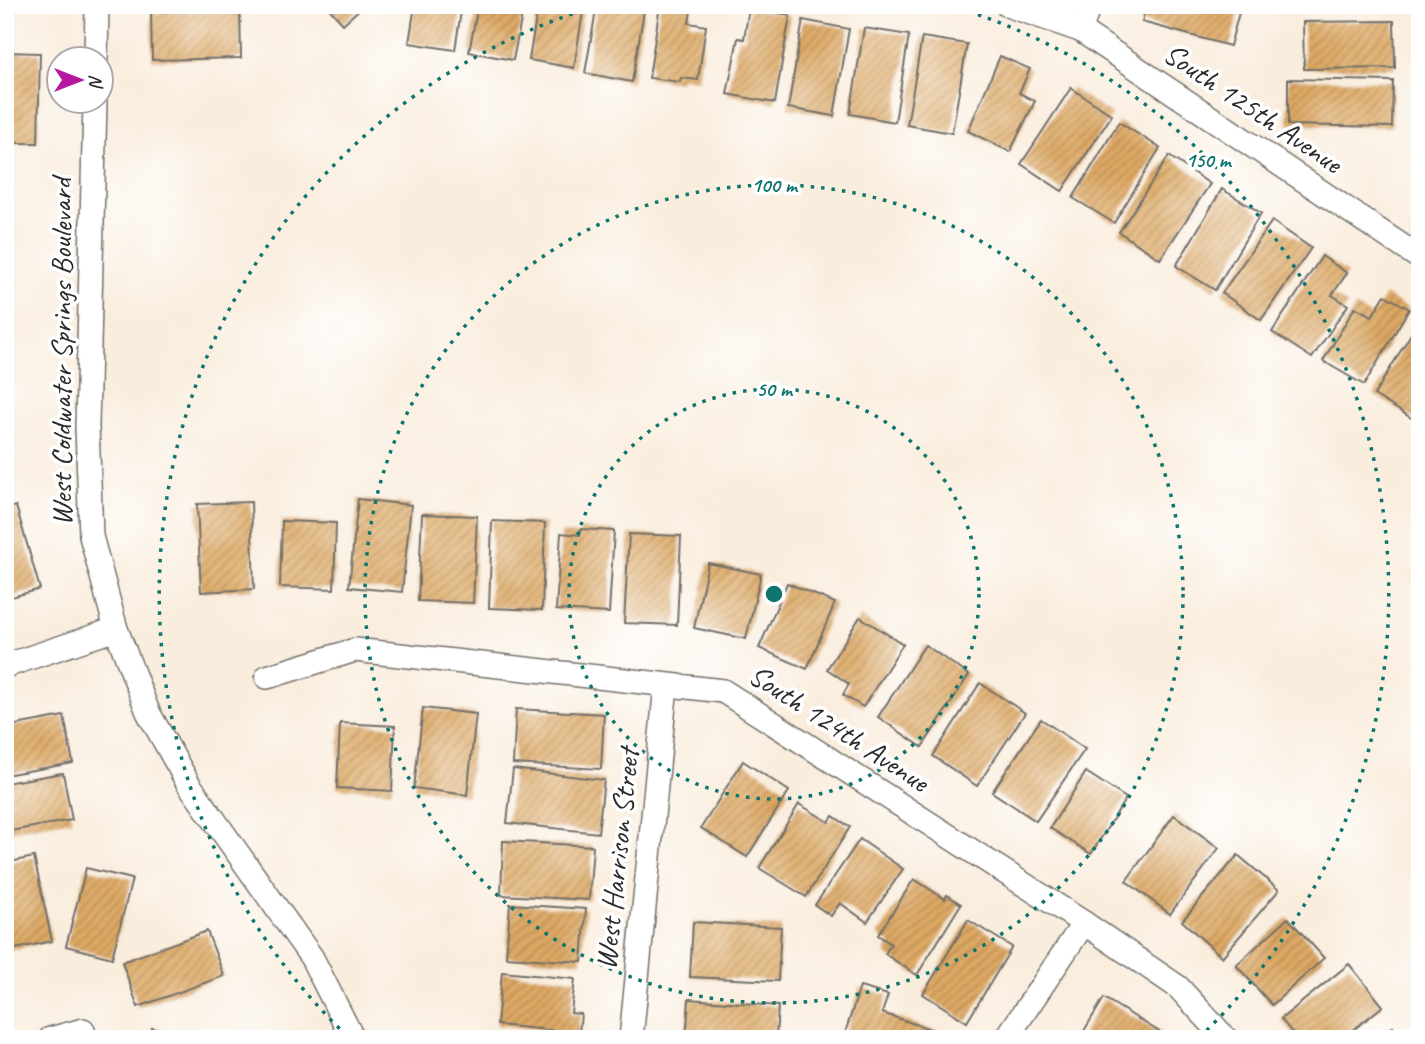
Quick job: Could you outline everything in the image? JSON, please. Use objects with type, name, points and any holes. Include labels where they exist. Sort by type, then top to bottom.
[{"type":"street","points":[[96,46],[97,5]]},
{"type":"street","name":"South 125th Avenue","points":[[1007,5],[1080,30],[1416,247]]},
{"type":"street","points":[[1080,30],[1090,5]]},
{"type":"street","name":"West Coldwater Springs Boulevard","points":[[95,116],[87,426],[91,536],[116,629],[148,712],[188,783],[312,958],[353,1039]]},
{"type":"street","points":[[5,666],[116,629]]},
{"type":"street","name":"South 124th Avenue","points":[[267,677],[355,650],[723,691],[1084,923],[1178,987],[1227,1039]]},
{"type":"street","name":"West Harrison Street","points":[[631,1039],[666,685]]},
{"type":"street","points":[[1006,1039],[1084,923]]},
{"type":"street","points":[[50,1039],[83,1030]]},
{"type":"building","points":[[326,5],[364,5],[343,24]]},
{"type":"building","points":[[415,5],[462,5],[455,50],[409,43]]},
{"type":"building","points":[[478,5],[524,5],[513,60],[469,52]]},
{"type":"building","points":[[538,5],[584,5],[574,68],[529,60]]},
{"type":"building","points":[[597,5],[645,5],[632,82],[585,73]]},
{"type":"building","points":[[660,5],[692,5],[689,23],[706,26],[698,80],[681,78],[680,82],[649,78]]},
{"type":"building","points":[[1146,5],[1241,5],[1230,46],[1142,22]]},
{"type":"building","points":[[1301,5],[1391,5],[1391,8],[1301,9]]},
{"type":"building","points":[[749,8],[790,15],[775,103],[727,94],[738,38],[744,39]]},
{"type":"building","points":[[240,11],[241,58],[152,60],[151,12]]},
{"type":"building","points":[[803,20],[849,29],[834,116],[788,108]]},
{"type":"building","points":[[1394,21],[1395,68],[1304,69],[1303,22]]},
{"type":"building","points":[[864,28],[909,35],[895,122],[850,114]]},
{"type":"building","points":[[922,37],[967,44],[952,133],[907,125]]},
{"type":"building","points":[[5,52],[40,53],[38,143],[5,143]]},
{"type":"building","points":[[1000,56],[1030,69],[1019,93],[1035,101],[1010,152],[968,131]]},
{"type":"building","points":[[1288,79],[1393,81],[1392,127],[1288,125]]},
{"type":"building","points":[[1071,88],[1112,115],[1062,191],[1021,164]]},
{"type":"building","points":[[1119,122],[1160,148],[1114,223],[1073,198]]},
{"type":"building","points":[[1169,156],[1210,184],[1160,259],[1119,232]]},
{"type":"building","points":[[1222,189],[1261,213],[1215,290],[1176,266]]},
{"type":"building","points":[[1272,221],[1311,248],[1261,320],[1222,293]]},
{"type":"building","points":[[1322,256],[1347,273],[1332,295],[1348,305],[1312,358],[1272,332]]},
{"type":"building","points":[[1385,295],[1409,309],[1364,385],[1323,361],[1355,307],[1372,316]]},
{"type":"building","points":[[1420,319],[1420,409],[1413,419],[1374,395]]},
{"type":"building","points":[[358,499],[411,505],[402,592],[349,587]]},
{"type":"building","points":[[251,502],[254,589],[201,592],[197,504]]},
{"type":"building","points":[[16,506],[40,589],[5,599],[5,509]]},
{"type":"building","points":[[422,514],[477,516],[473,603],[418,601]]},
{"type":"building","points":[[282,521],[336,523],[334,589],[280,587]]},
{"type":"building","points":[[492,521],[545,523],[542,610],[489,608]]},
{"type":"building","points":[[581,529],[614,531],[609,613],[556,610],[561,533],[580,535]]},
{"type":"building","points":[[629,534],[681,536],[677,625],[624,623]]},
{"type":"building","points":[[708,563],[761,574],[746,639],[694,628]]},
{"type":"building","points":[[787,583],[835,603],[807,669],[759,648]]},
{"type":"building","points":[[860,617],[903,644],[863,707],[843,695],[849,684],[827,669]]},
{"type":"building","points":[[925,645],[969,675],[922,747],[878,717]]},
{"type":"building","points":[[980,683],[1025,713],[977,786],[933,756]]},
{"type":"building","points":[[423,708],[476,714],[467,795],[414,788]]},
{"type":"building","points":[[516,709],[604,714],[601,769],[513,764]]},
{"type":"building","points":[[64,716],[73,763],[5,775],[5,727]]},
{"type":"building","points":[[1041,719],[1085,749],[1036,821],[992,792]]},
{"type":"building","points":[[340,723],[395,726],[392,791],[337,788]]},
{"type":"building","points":[[743,761],[789,791],[747,857],[701,828]]},
{"type":"building","points":[[513,769],[604,780],[598,833],[507,823]]},
{"type":"building","points":[[1086,772],[1126,798],[1091,854],[1050,828]]},
{"type":"building","points":[[63,773],[72,820],[5,832],[5,783]]},
{"type":"building","points":[[799,804],[829,822],[833,816],[850,827],[806,897],[759,868]]},
{"type":"building","points":[[1174,815],[1219,848],[1170,914],[1126,881]]},
{"type":"building","points":[[860,839],[903,869],[867,922],[840,903],[831,916],[815,905]]},
{"type":"building","points":[[503,841],[593,846],[589,900],[501,895]]},
{"type":"building","points":[[1238,855],[1279,890],[1222,957],[1182,921]]},
{"type":"building","points":[[34,857],[52,941],[6,951],[5,863]]},
{"type":"building","points":[[86,868],[132,879],[112,958],[66,946]]},
{"type":"building","points":[[914,879],[945,899],[947,895],[961,904],[917,975],[885,954],[891,944],[878,935]]},
{"type":"building","points":[[510,904],[586,909],[582,962],[506,957]]},
{"type":"building","points":[[1288,918],[1324,958],[1272,1005],[1236,965]]},
{"type":"building","points":[[968,920],[1012,947],[967,1022],[923,994]]},
{"type":"building","points":[[693,922],[781,927],[778,981],[690,977]]},
{"type":"building","points":[[207,931],[224,976],[138,1007],[122,962]]},
{"type":"building","points":[[1349,964],[1383,1006],[1342,1039],[1297,1039],[1281,1019]]},
{"type":"building","points":[[502,972],[575,979],[571,1013],[581,1014],[579,1033],[497,1025]]},
{"type":"building","points":[[860,987],[888,995],[882,1013],[939,1032],[937,1039],[843,1039]]},
{"type":"building","points":[[1104,998],[1171,1039],[1079,1039]]},
{"type":"building","points":[[689,999],[778,1006],[776,1039],[686,1039]]},
{"type":"building","points":[[1393,1027],[1400,1039],[1374,1039]]},
{"type":"building","points":[[152,1028],[196,1038],[196,1039],[150,1039]]}]
